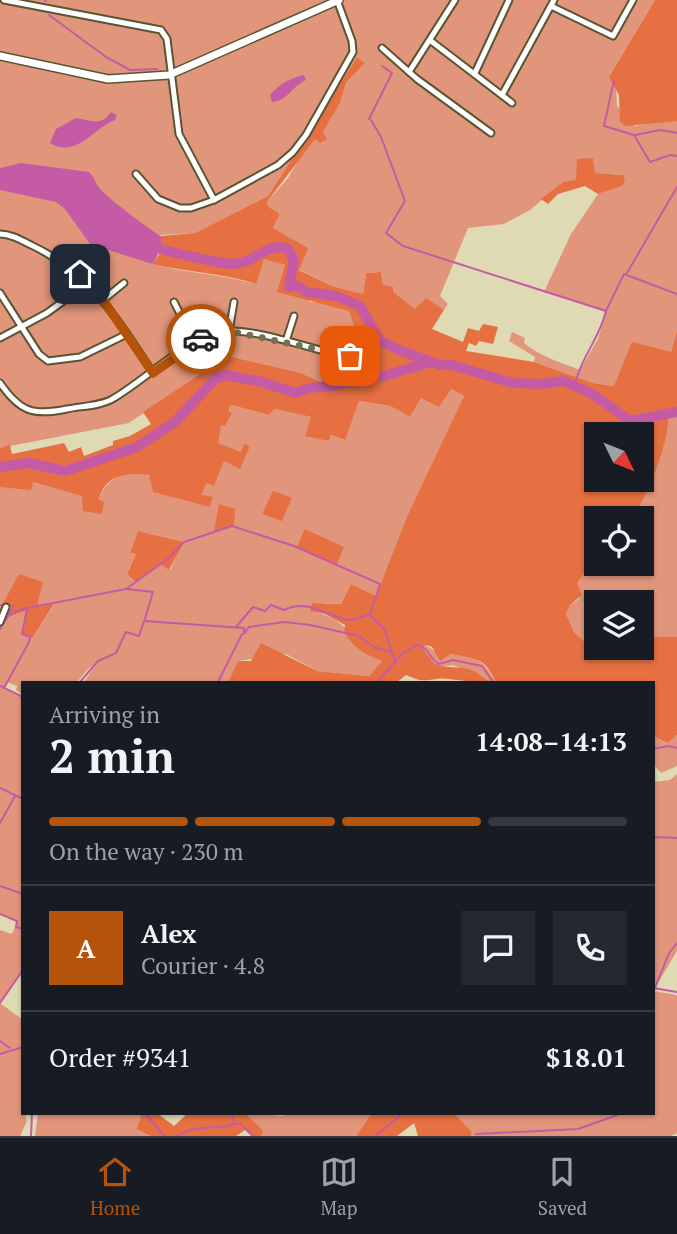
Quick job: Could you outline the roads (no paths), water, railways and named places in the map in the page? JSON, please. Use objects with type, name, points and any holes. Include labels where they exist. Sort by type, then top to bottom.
[{"type":"street","points":[[4,0],[161,30],[167,39],[169,75],[179,134],[214,200]]},
{"type":"street","points":[[0,56],[108,79],[169,75],[337,0],[352,41],[353,52],[306,135],[278,165],[214,200],[191,208],[169,205],[158,199],[136,174]]},
{"type":"street","points":[[409,72],[455,0]]},
{"type":"street","points":[[475,73],[509,0]]},
{"type":"street","points":[[502,94],[553,3],[613,36],[633,0]]},
{"type":"street","points":[[431,41],[512,103]]},
{"type":"street","points":[[382,48],[409,72],[491,132]]},
{"type":"street","points":[[0,234],[44,251],[88,283],[103,300],[153,373]]},
{"type":"street","points":[[0,338],[55,308],[88,283]]},
{"type":"street","points":[[103,300],[124,283]]},
{"type":"street","points":[[0,293],[39,354],[48,361],[80,357],[127,334]]},
{"type":"street","points":[[174,302],[195,343]]},
{"type":"street","points":[[229,331],[234,302]]},
{"type":"street","points":[[286,341],[294,316]]},
{"type":"street","points":[[0,383],[12,401],[43,414],[111,400],[195,343],[217,332],[229,331],[350,356]]},
{"type":"street","points":[[0,622],[6,607]]},
{"type":"waterway","points":[[49,15],[106,57],[130,70],[157,69]]},
{"type":"waterway","points":[[369,119],[392,73],[382,66]]},
{"type":"waterway","points":[[614,80],[604,126],[634,135],[650,162],[670,155],[677,156]]},
{"type":"waterway","points":[[371,120],[381,137],[405,201],[386,233],[403,246],[606,311],[624,274],[677,294]]},
{"type":"waterway","points":[[635,135],[660,130],[677,133]]},
{"type":"waterway","points":[[627,273],[677,187]]},
{"type":"waterway","points":[[148,245],[233,264],[248,261],[273,248],[288,249],[294,260],[289,287],[298,286],[306,292],[336,296],[360,306],[379,340],[399,350],[440,365],[451,365],[513,383],[543,384],[563,381],[591,393],[630,421],[677,412]]},
{"type":"waterway","points":[[573,384],[606,311]]},
{"type":"waterway","points":[[0,467],[29,463],[65,471],[137,447],[175,422],[215,379],[226,375],[262,382],[295,393],[310,388],[339,385],[356,378],[384,376],[431,362]]},
{"type":"waterway","points":[[0,629],[8,616],[22,609],[126,589],[169,558],[184,542],[232,526],[294,546],[380,584],[370,615]]},
{"type":"waterway","points":[[127,589],[153,592],[145,619]]},
{"type":"waterway","points":[[0,605],[13,606],[8,615]]},
{"type":"waterway","points":[[236,627],[253,607],[265,611],[271,605],[284,610],[307,606],[346,620],[370,615],[385,630],[395,661]]},
{"type":"waterway","points":[[4,688],[29,642],[30,637],[22,634],[27,609]]},
{"type":"waterway","points":[[81,681],[98,661],[116,653],[126,632],[139,636],[144,621],[244,628],[244,634],[249,627],[284,622],[310,625],[359,636],[374,647],[390,652]]},
{"type":"waterway","points":[[218,681],[242,634]]},
{"type":"waterway","points":[[378,681],[403,653],[417,645],[424,648],[439,664],[453,660],[482,666],[492,681]]},
{"type":"waterway","points":[[0,686],[21,696]]},
{"type":"waterway","points":[[655,749],[669,746],[677,748]]},
{"type":"waterway","points":[[0,788],[21,798]]},
{"type":"waterway","points":[[0,823],[15,796]]},
{"type":"waterway","points":[[655,837],[677,838]]},
{"type":"waterway","points":[[0,886],[21,893]]},
{"type":"waterway","points":[[0,914],[17,921],[16,927],[21,928]]},
{"type":"waterway","points":[[655,988],[669,953],[677,943]]},
{"type":"waterway","points":[[0,1003],[21,973]]},
{"type":"waterway","points":[[655,988],[677,992]]},
{"type":"waterway","points":[[0,1041],[10,1048]]},
{"type":"waterway","points":[[0,1054],[21,1048]]},
{"type":"waterway","points":[[31,1136],[32,1115]]},
{"type":"waterway","points":[[147,1115],[164,1136]]},
{"type":"waterway","points":[[232,1115],[234,1123]]},
{"type":"waterway","points":[[375,1136],[401,1115]]},
{"type":"waterway","points":[[476,1134],[578,1129],[617,1115]]},
{"type":"waterway","points":[[177,1136],[200,1128],[239,1123],[254,1136]]}]
